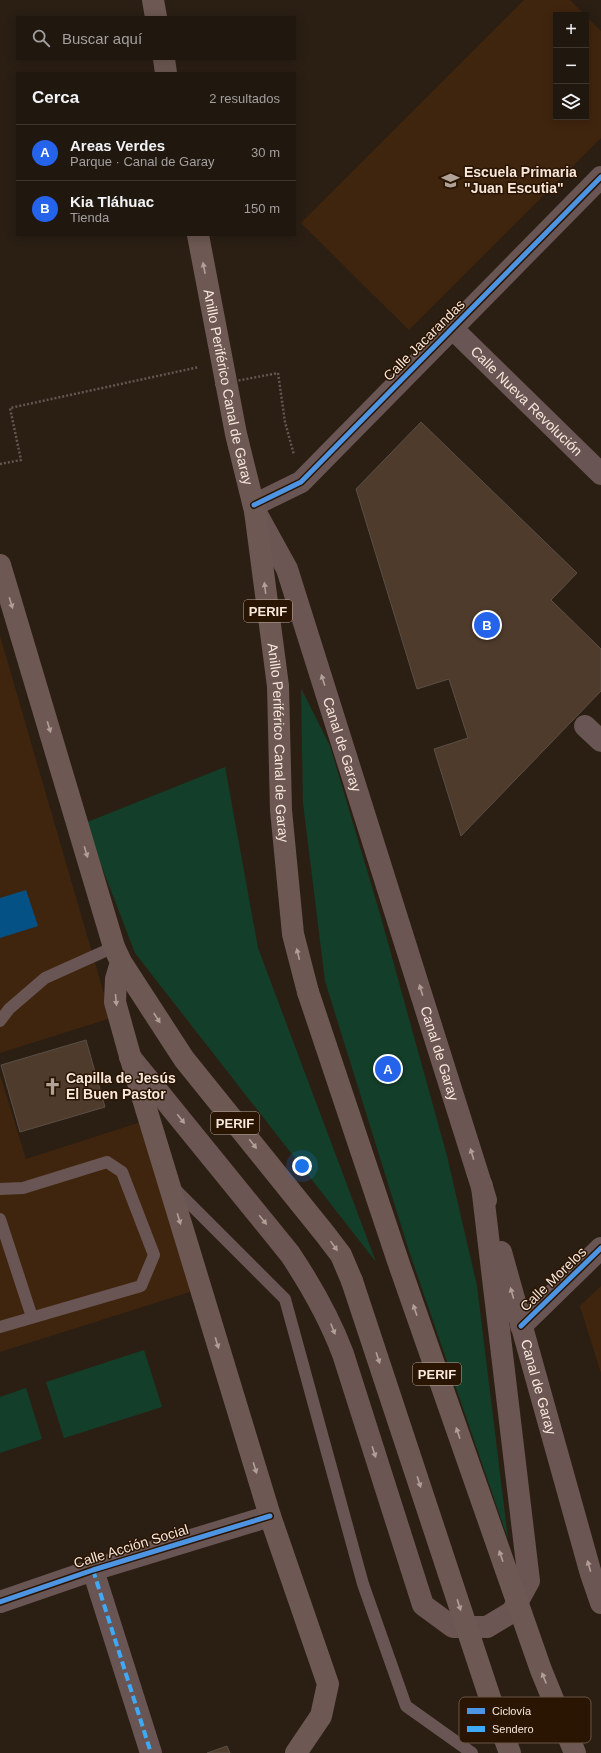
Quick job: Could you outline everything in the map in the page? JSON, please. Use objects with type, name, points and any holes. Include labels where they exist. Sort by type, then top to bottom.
[{"type":"highway","points":[[153,0],[156,16]]},
{"type":"highway","points":[[164,60],[166,72]]},
{"type":"highway","name":"Anillo Periférico Canal de Garay","points":[[198,236],[236,434],[255,508],[278,686],[281,810],[293,934],[308,992],[399,1264],[541,1670],[552,1697]]},
{"type":"highway","name":"PERIF","points":[[0,565],[118,954],[184,1059],[341,1256],[352,1281],[490,1697]]},
{"type":"highway","points":[[118,954],[115,1002],[130,1056],[270,1516],[328,1684],[321,1716],[296,1753]]},
{"type":"highway","name":"PERIF","points":[[506,1743],[510,1753]]},
{"type":"highway","name":"Anillo Periférico Canal de Garay","points":[[571,1743],[575,1753]]},
{"type":"main road","name":"Canal de Garay","points":[[255,508],[287,569],[482,1186],[591,1574],[601,1603]]},
{"type":"main road","points":[[130,1056],[290,1254],[312,1288],[330,1321],[343,1354],[423,1605],[453,1627],[487,1627],[512,1612],[529,1581],[482,1186]]},
{"type":"street","points":[[156,16],[161,0]]},
{"type":"street","name":"Calle Jacarandas","points":[[255,508],[301,482],[453,328],[598,186]]},
{"type":"street","name":"Calle Nueva Revolución","points":[[453,328],[601,474]]},
{"type":"street","points":[[585,726],[601,741]]},
{"type":"street","name":"Calle Morelos","points":[[521,1326],[601,1248]]},
{"type":"street","name":"Calle Acción Social","points":[[0,1602],[93,1570],[270,1516]]},
{"type":"street","points":[[93,1570],[150,1753]]},
{"type":"lane","points":[[0,1021],[9,1009],[45,978],[118,954]]},
{"type":"lane","points":[[0,1189],[23,1188],[107,1162],[122,1172],[154,1255],[141,1286],[0,1327]]},
{"type":"lane","points":[[168,1183],[285,1299],[363,1584],[406,1706],[472,1753]]},
{"type":"lane","points":[[0,1218],[32,1317]]},
{"type":"path","points":[[0,464],[21,460],[10,408],[204,366]]},
{"type":"path","points":[[214,378],[215,385],[278,373],[285,422],[301,482]]},
{"type":"shaded area","name":"Escuela Primaria \"Juan Escutia\"","points":[[524,0],[570,0],[582,12],[553,12],[553,120],[589,120],[589,19],[601,31],[601,138],[409,330],[301,223]]},
{"type":"shaded area","points":[[0,636],[111,1018],[0,1053]]},
{"type":"shaded area","points":[[0,1075],[26,1159],[141,1122],[193,1291],[0,1352]]},
{"type":"shaded area","points":[[601,1286],[601,1373],[580,1306]]},
{"type":"green space","points":[[301,688],[330,746],[380,914],[447,1156],[477,1286],[508,1539],[409,1251],[325,981],[303,803]]},
{"type":"green space","points":[[225,767],[258,948],[376,1262],[135,953],[85,823]]},
{"type":"green space","points":[[144,1350],[162,1407],[64,1438],[46,1382]]},
{"type":"green space","points":[[26,1388],[42,1439],[0,1453],[0,1397]]},
{"type":"water","points":[[26,890],[38,926],[0,938],[0,898]]},
{"type":"building","points":[[421,422],[577,573],[551,600],[601,649],[601,691],[461,836],[434,749],[468,738],[449,679],[417,689],[356,489]]},
{"type":"building","name":"Capilla de Jesús El Buen Pastor","points":[[86,1040],[105,1107],[20,1132],[1,1065]]},
{"type":"building","points":[[227,1746],[230,1753],[207,1753]]},
{"type":"marked path","points":[[93,1570],[151,1753]]},
{"type":"cycle path","points":[[254,505],[301,482],[601,177]]},
{"type":"cycle path","points":[[521,1326],[601,1248]]},
{"type":"cycle path","points":[[0,1602],[93,1570],[270,1516]]},
{"type":"place","name":"Escuela Primaria \"Juan Escutia\"","points":[[451,180]]},
{"type":"place","name":"Kia Tláhuac","points":[[487,625]]},
{"type":"place","name":"Areas Verdes","points":[[388,1069]]},
{"type":"place","name":"Capilla de Jesús El Buen Pastor","points":[[53,1086]]}]
